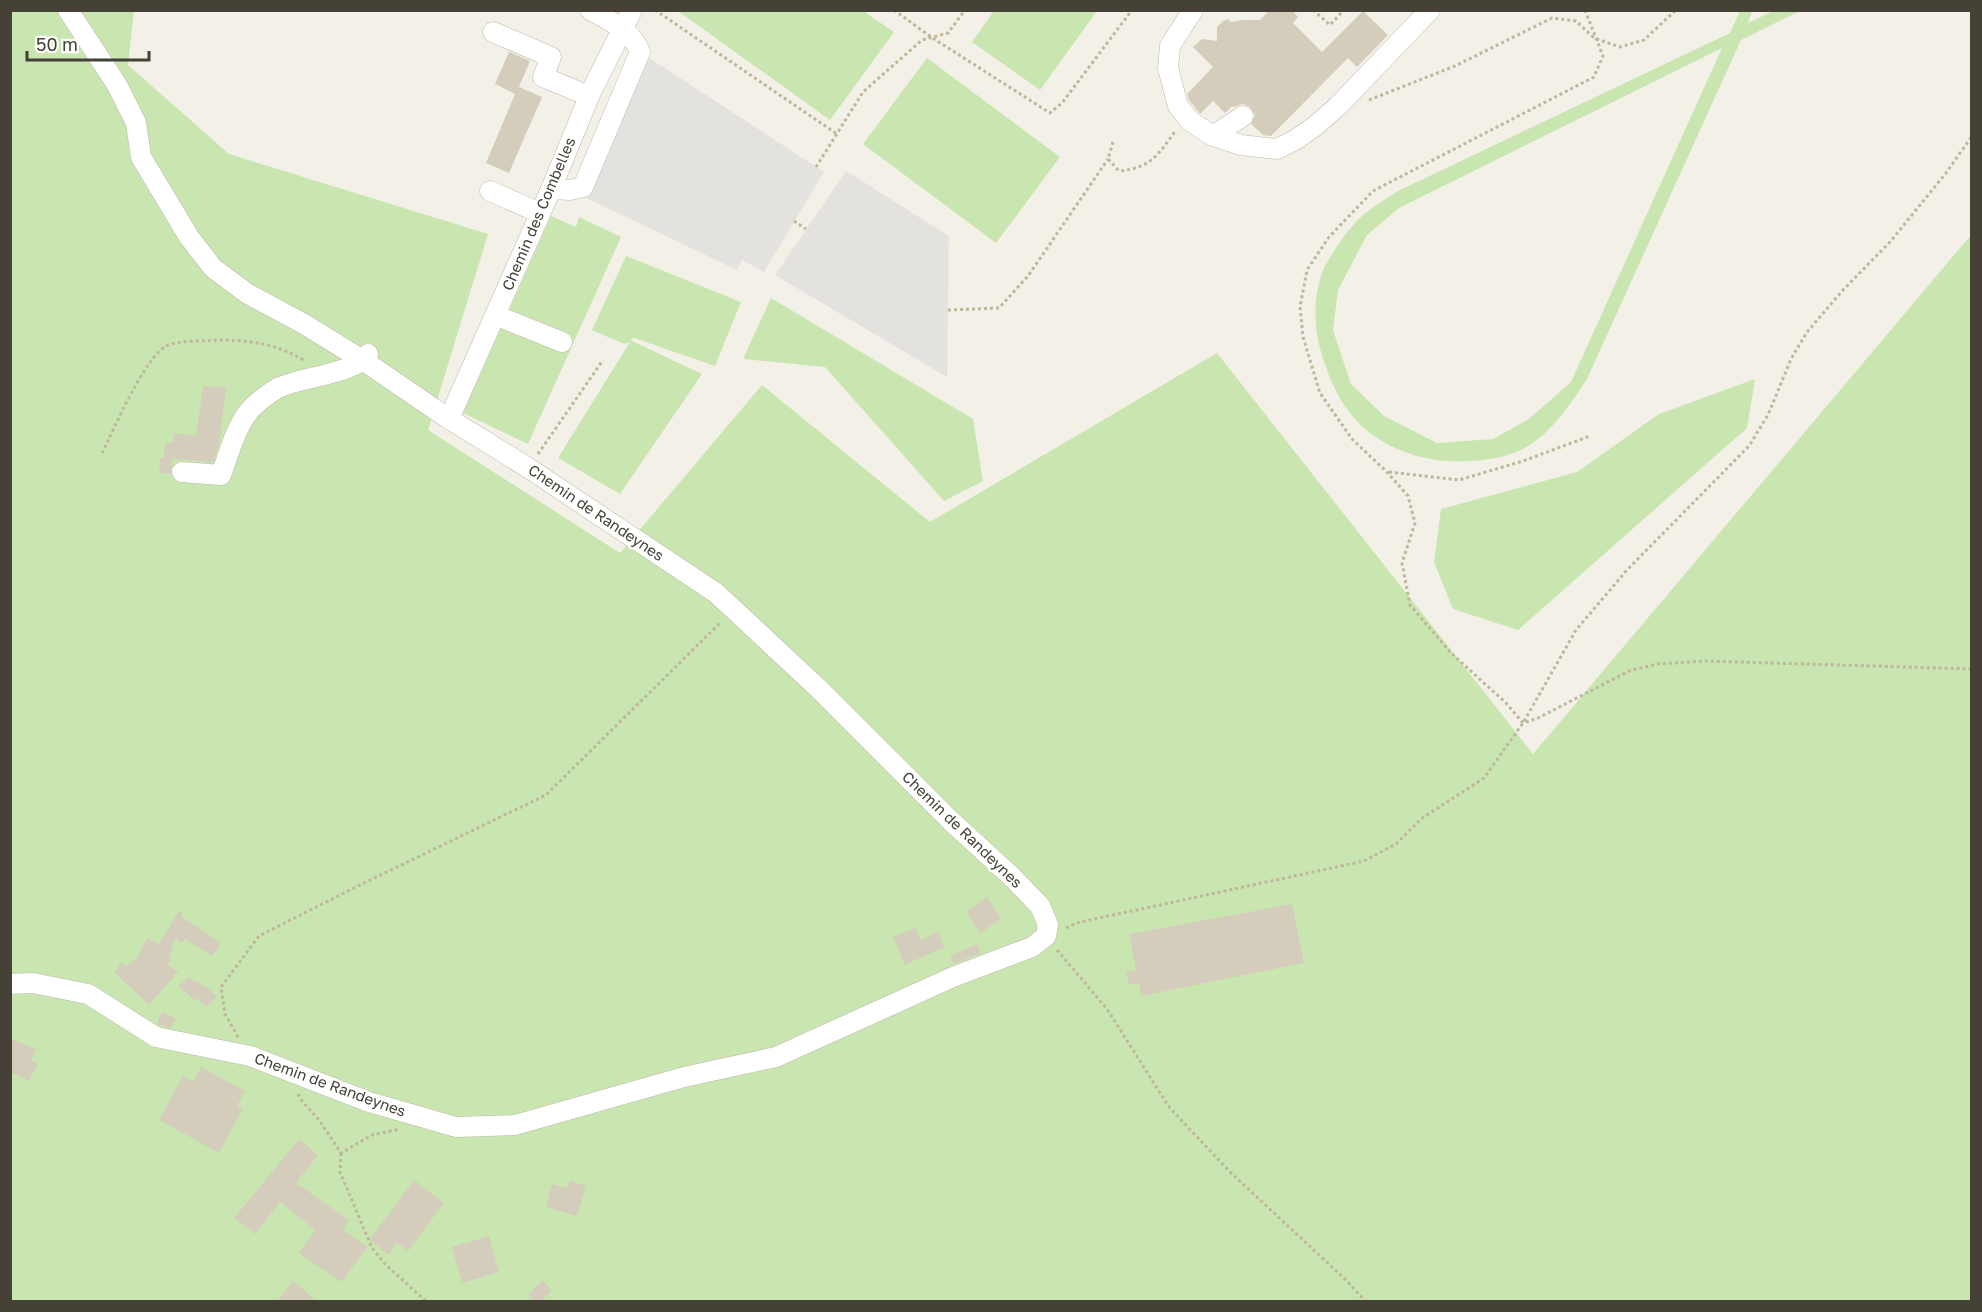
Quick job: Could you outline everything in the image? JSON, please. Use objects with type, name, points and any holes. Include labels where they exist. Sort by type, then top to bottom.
[{"type":"street","name":"Chemin de Randeynes","points":[[10,984],[33,983],[88,994],[156,1036],[249,1056],[369,1102],[456,1127],[514,1125],[684,1077],[776,1057],[953,977],[1032,947],[1046,936],[1048,925],[1040,906],[1011,876],[952,822],[818,688],[716,593],[527,467],[449,419],[367,357],[248,294],[213,268],[189,237],[141,157],[136,123],[117,85],[68,10]]},
{"type":"street","points":[[552,189],[570,190],[583,187],[640,52],[636,40],[622,28],[590,10]]},
{"type":"street","name":"Chemin des Combelles","points":[[449,419],[552,189],[589,96],[632,10]]},
{"type":"street","points":[[1193,10],[1170,46],[1168,68],[1178,106],[1190,121],[1213,136],[1241,145],[1277,149],[1295,140],[1338,106],[1430,10]]},
{"type":"street","points":[[493,32],[552,57],[543,77],[589,96]]},
{"type":"street","points":[[1213,136],[1243,116]]},
{"type":"street","points":[[490,191],[540,213]]},
{"type":"street","points":[[495,315],[562,342]]},
{"type":"street","points":[[182,472],[221,475],[239,428],[250,410],[279,388],[327,374],[367,357]]},
{"type":"path","points":[[655,10],[837,134]]},
{"type":"path","points":[[894,10],[931,38],[1050,113],[1062,104],[1132,10]]},
{"type":"path","points":[[816,166],[863,92],[922,40],[948,33],[965,10]]},
{"type":"path","points":[[1313,10],[1330,25],[1344,10]]},
{"type":"path","points":[[1523,723],[1506,703],[1451,653],[1410,605],[1402,563],[1415,523],[1408,496],[1387,472],[1352,439],[1320,393],[1302,337],[1300,307],[1307,270],[1329,237],[1373,191],[1594,77],[1603,56],[1594,38],[1585,10]]},
{"type":"path","points":[[1366,100],[1455,66],[1552,18],[1576,21],[1594,38],[1620,47],[1644,40],[1676,10]]},
{"type":"path","points":[[1108,159],[1119,171],[1137,170],[1153,160],[1186,117]]},
{"type":"path","points":[[1366,1302],[1346,1280],[1231,1173],[1169,1107],[1107,1009],[1046,936],[1076,923],[1364,861],[1396,844],[1420,819],[1484,778],[1523,723],[1576,630],[1627,570],[1749,446],[1768,414],[1791,359],[1807,332],[1843,290],[1890,242],[1946,173],[1971,136]]},
{"type":"path","points":[[948,310],[999,308],[1028,276],[1108,159],[1113,142]]},
{"type":"path","points":[[795,221],[806,229]]},
{"type":"path","points":[[102,453],[146,367],[166,346],[195,341],[246,340],[289,351],[327,374]]},
{"type":"path","points":[[527,467],[540,453],[603,360]]},
{"type":"path","points":[[1387,472],[1459,480],[1523,461],[1590,436]]},
{"type":"path","points":[[249,1056],[225,1014],[221,987],[259,936],[546,795],[734,609]]},
{"type":"path","points":[[1523,723],[1538,718],[1629,671],[1657,664],[1705,661],[1971,669]]},
{"type":"path","points":[[286,1071],[302,1101],[319,1120],[341,1153],[340,1172],[372,1248],[386,1265],[427,1302]]},
{"type":"path","points":[[341,1153],[372,1136],[407,1128]]},
{"type":"green space","points":[[10,11],[134,11],[128,65],[229,154],[488,234],[428,430],[620,553],[762,385],[930,522],[1217,353],[1533,754],[1971,235],[1971,1301],[11,1301]]},
{"type":"green space","points":[[678,11],[863,11],[894,32],[830,120]]},
{"type":"green space","points":[[994,11],[1097,11],[1040,90],[972,42]]},
{"type":"green space","points":[[1740,11],[1752,11],[1748,23],[1773,11],[1800,11],[1741,40],[1587,379],[1567,409],[1551,427],[1533,443],[1510,454],[1484,460],[1454,461],[1423,457],[1393,447],[1379,439],[1355,419],[1333,386],[1322,354],[1316,322],[1316,300],[1322,272],[1336,247],[1354,224],[1367,211],[1396,192],[1730,33]],"holes":[[[1722,48],[1571,382],[1529,419],[1493,439],[1437,443],[1384,416],[1351,384],[1333,330],[1338,290],[1367,235],[1399,208]]]},
{"type":"green space","points":[[927,58],[1060,157],[996,243],[863,144]]},
{"type":"green space","points":[[551,216],[576,227],[579,217],[621,237],[528,444],[463,413]]},
{"type":"green space","points":[[626,256],[741,302],[715,366],[634,338],[630,340],[702,374],[620,494],[558,458],[630,342],[624,344],[592,330]]},
{"type":"green space","points":[[771,298],[973,419],[983,481],[944,501],[825,367],[743,359]]},
{"type":"green space","points":[[1755,379],[1747,428],[1518,630],[1453,609],[1434,562],[1441,509],[1577,472],[1659,414]]},
{"type":"shaded area","points":[[640,52],[824,172],[764,272],[742,260],[737,270],[580,195]]},
{"type":"shaded area","points":[[846,171],[949,236],[947,377],[775,275]]},
{"type":"building","points":[[1270,10],[1292,10],[1298,17],[1293,23],[1322,52],[1363,11],[1388,35],[1357,67],[1348,58],[1271,136],[1263,135],[1251,124],[1255,115],[1249,106],[1242,104],[1232,106],[1225,113],[1213,101],[1200,114],[1187,94],[1213,67],[1193,47],[1202,39],[1217,41],[1217,27],[1223,21],[1228,19],[1231,22],[1260,20]]},
{"type":"building","points":[[509,52],[530,61],[519,87],[542,97],[509,173],[486,163],[515,94],[495,84]]},
{"type":"building","points":[[203,386],[226,387],[219,445],[213,462],[172,459],[171,474],[159,473],[160,458],[164,458],[165,443],[173,443],[174,433],[196,436]]},
{"type":"building","points":[[987,897],[1001,919],[980,933],[966,912]]},
{"type":"building","points":[[1292,904],[1304,963],[1141,996],[1139,983],[1129,985],[1126,972],[1136,970],[1129,934]]},
{"type":"building","points":[[179,911],[183,913],[182,917],[221,943],[212,956],[185,939],[182,943],[175,938],[168,965],[178,972],[149,1005],[114,972],[122,962],[127,966],[138,956],[147,938],[159,944]]},
{"type":"building","points":[[915,928],[921,940],[938,932],[944,947],[905,965],[893,937]]},
{"type":"building","points":[[977,944],[981,953],[953,964],[950,956]]},
{"type":"building","points":[[189,977],[209,989],[217,997],[206,1007],[178,986]]},
{"type":"building","points":[[162,1012],[176,1018],[171,1028],[157,1024]]},
{"type":"building","points":[[10,1038],[36,1049],[31,1060],[38,1064],[29,1081],[10,1072]]},
{"type":"building","points":[[201,1067],[245,1091],[237,1106],[243,1108],[219,1153],[159,1120],[183,1076],[193,1082]]},
{"type":"building","points":[[299,1139],[318,1155],[296,1183],[349,1220],[343,1230],[368,1247],[341,1282],[299,1253],[315,1230],[280,1202],[255,1234],[234,1218]]},
{"type":"building","points":[[414,1180],[444,1203],[408,1251],[397,1243],[389,1255],[369,1240]]},
{"type":"building","points":[[570,1181],[586,1186],[577,1216],[546,1207],[552,1184],[567,1188]]},
{"type":"building","points":[[489,1236],[499,1272],[462,1283],[452,1247]]},
{"type":"building","points":[[543,1280],[552,1291],[540,1302],[534,1302],[528,1294]]},
{"type":"building","points":[[293,1281],[303,1289],[317,1302],[276,1302]]}]
